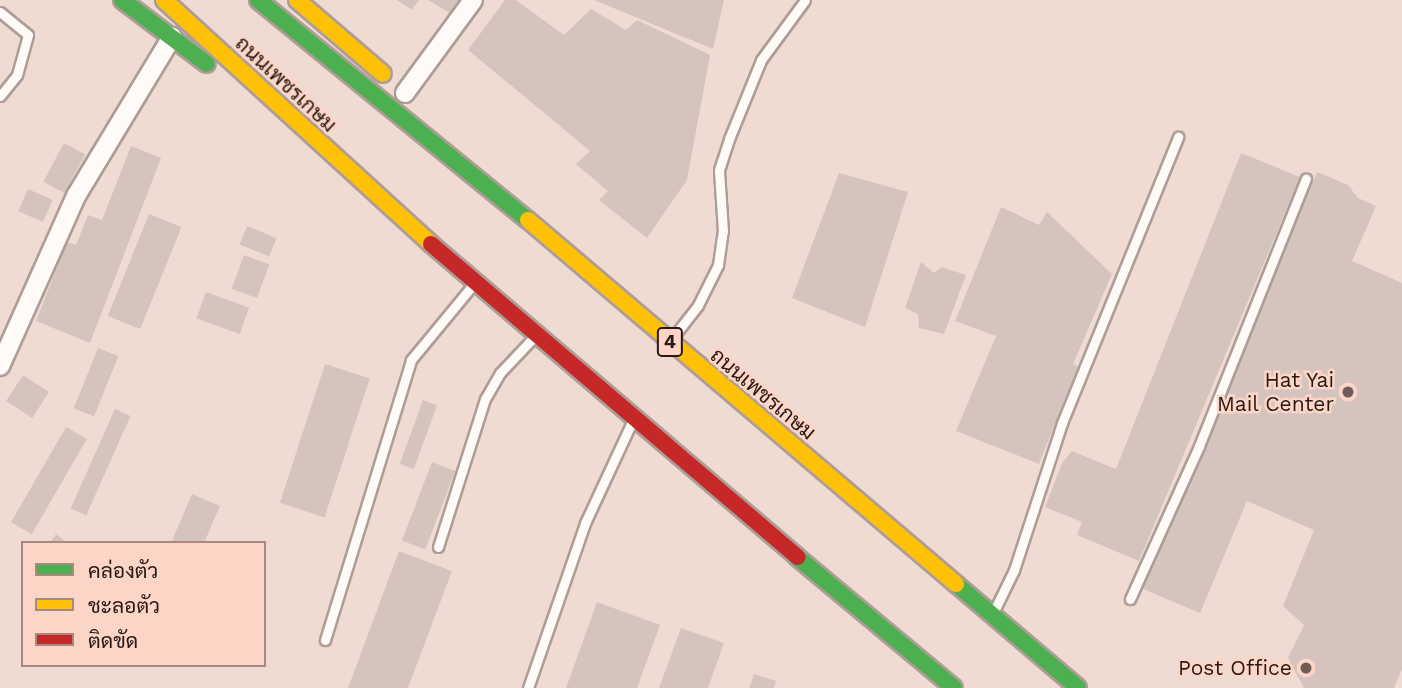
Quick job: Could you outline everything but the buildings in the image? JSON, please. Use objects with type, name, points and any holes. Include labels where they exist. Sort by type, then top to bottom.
[{"type":"highway","points":[[122,0],[345,168]]},
{"type":"highway","name":"ถนนเพชรเกษม","points":[[164,0],[345,168],[475,282],[954,688]]},
{"type":"highway","name":"ถนนเพชรเกษม","points":[[258,0],[472,172],[1078,688]]},
{"type":"highway","points":[[297,0],[405,93],[472,172]]},
{"type":"street","points":[[405,93],[473,0]]},
{"type":"street","points":[[0,366],[76,196],[172,37]]},
{"type":"lane","points":[[670,342],[698,305],[718,265],[723,231],[719,170],[729,139],[769,46],[805,0]]},
{"type":"lane","points":[[0,12],[28,35],[17,75],[0,96]]},
{"type":"lane","points":[[992,615],[1014,570],[1062,423],[1178,137]]},
{"type":"lane","points":[[1130,598],[1199,446],[1306,179]]},
{"type":"lane","points":[[325,640],[411,360],[475,282]]},
{"type":"lane","points":[[438,547],[485,399],[500,373],[536,335]]},
{"type":"lane","points":[[528,688],[586,523],[634,419]]},
{"type":"traffic: fast","points":[[122,0],[207,64]]},
{"type":"traffic: fast","points":[[258,0],[528,220]]},
{"type":"traffic: fast","points":[[797,557],[954,688]]},
{"type":"traffic: fast","points":[[956,584],[1078,688]]},
{"type":"traffic: slow","points":[[164,0],[431,244]]},
{"type":"traffic: slow","points":[[297,0],[383,74]]},
{"type":"traffic: slow","points":[[528,220],[956,584]]},
{"type":"traffic: jam","points":[[431,244],[797,557]]},
{"type":"place","name":"Hat Yai Mail Center","points":[[1348,392]]},
{"type":"place","name":"Post Office","points":[[1306,668]]}]
